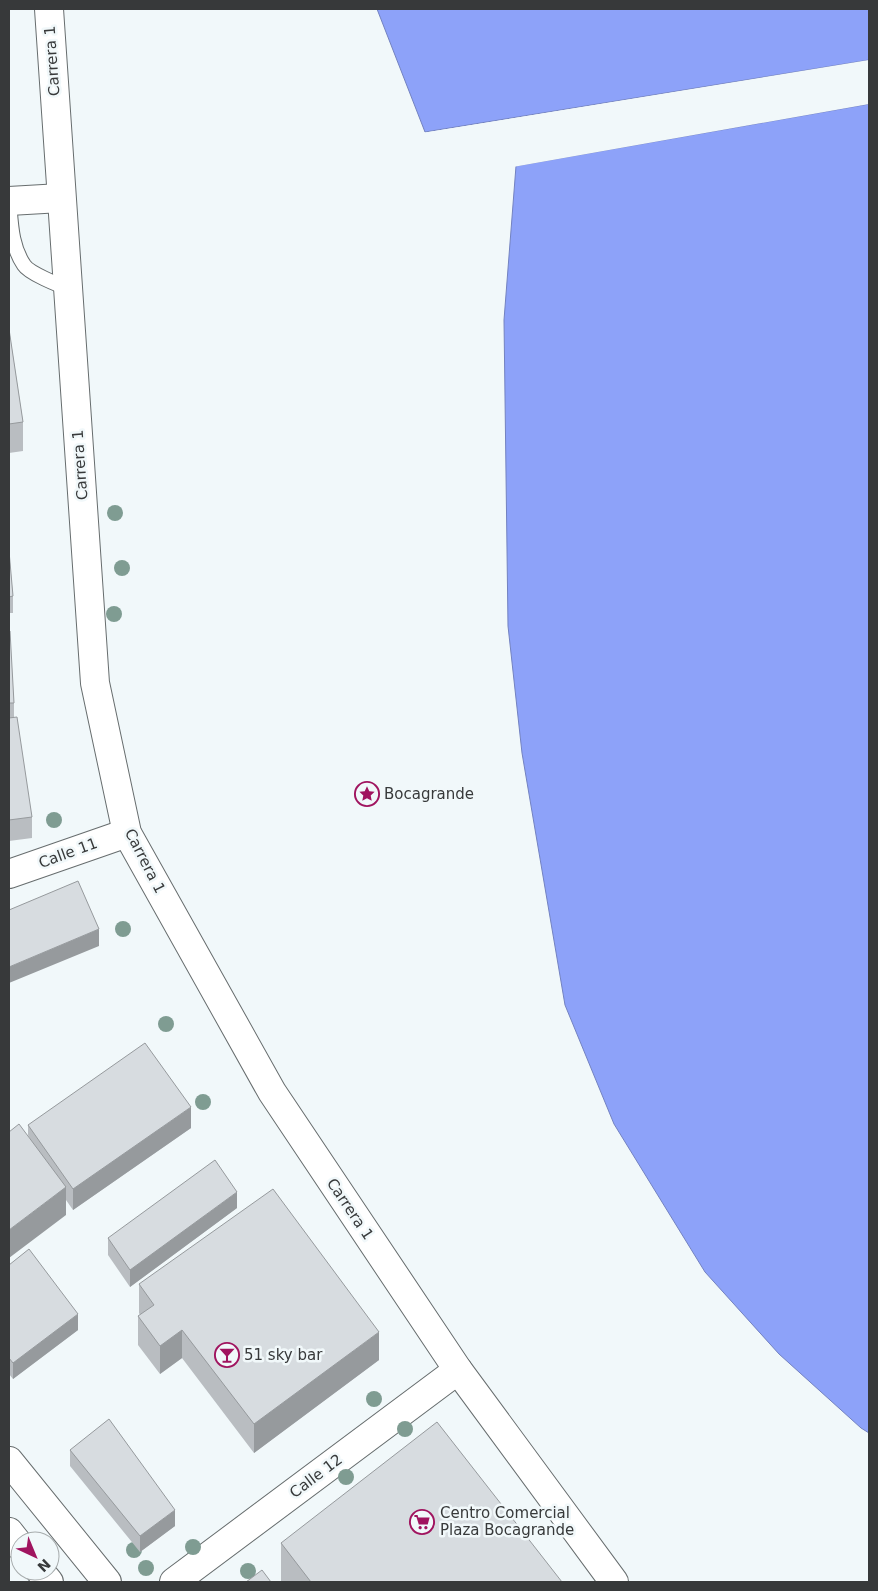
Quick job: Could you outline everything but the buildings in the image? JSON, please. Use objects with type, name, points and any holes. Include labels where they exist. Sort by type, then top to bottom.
[{"type":"street","name":"Carrera 1","points":[[49,9],[95,683],[127,833],[272,1092],[458,1370],[614,1582]]},
{"type":"street","points":[[9,201],[61,198]]},
{"type":"street","name":"Calle 11","points":[[9,874],[127,833]]},
{"type":"street","name":"Calle 12","points":[[174,1582],[458,1370]]},
{"type":"street","points":[[9,1460],[107,1582]]},
{"type":"lane","points":[[9,201],[12,237],[24,267],[54,284],[68,288]]},
{"type":"water","points":[[377,9],[869,9],[869,60],[425,132]]},
{"type":"water","points":[[869,104],[869,1433],[861,1428],[779,1354],[705,1272],[614,1124],[565,1005],[522,753],[508,626],[504,320],[516,166]]},
{"type":"pier","points":[[869,60],[869,63],[425,135],[422,133]]},
{"type":"pier","points":[[869,102],[869,104],[513,167],[515,164]]},
{"type":"place","name":"Bocagrande","points":[[367,794]]},
{"type":"place","name":"51 sky bar","points":[[227,1355]]},
{"type":"place","name":"Centro Comercial Plaza Bocagrande","points":[[422,1522]]}]
